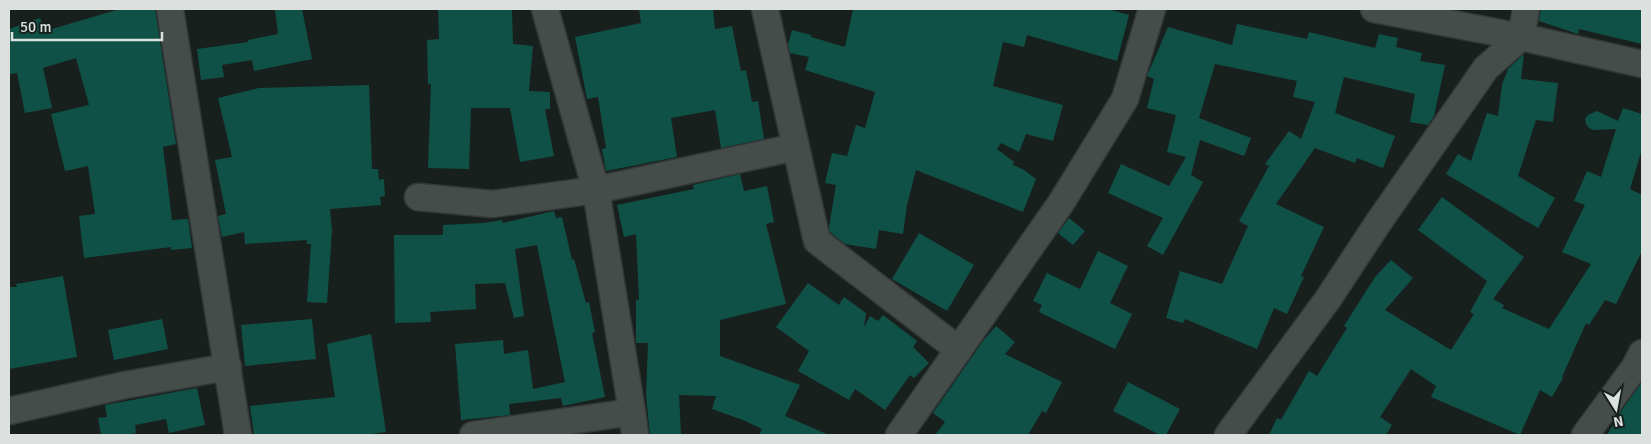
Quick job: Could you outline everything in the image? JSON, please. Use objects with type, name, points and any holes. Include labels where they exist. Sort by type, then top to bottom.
[{"type":"street","points":[[170,9],[238,435]]},
{"type":"street","points":[[473,435],[634,424],[596,190],[546,9]]},
{"type":"street","points":[[765,9],[816,241],[959,350]]},
{"type":"street","points":[[899,435],[1061,204],[1125,99],[1152,9]]},
{"type":"street","points":[[1374,9],[1521,37],[1642,64]]},
{"type":"street","points":[[1228,435],[1328,299],[1378,223],[1486,68],[1521,37],[1526,9]]},
{"type":"street","points":[[418,197],[492,204],[596,190],[796,147]]},
{"type":"street","points":[[1585,435],[1635,367],[1642,353]]},
{"type":"street","points":[[9,411],[228,366]]},
{"type":"building","points":[[120,9],[155,9],[176,144],[163,147],[172,220],[188,219],[192,248],[171,250],[171,247],[84,258],[79,216],[95,214],[88,166],[65,171],[51,114],[89,105],[76,58],[43,68],[52,108],[25,113],[17,73],[9,74],[9,29],[40,18],[45,31]]},
{"type":"building","points":[[275,9],[302,9],[312,59],[254,71],[252,60],[222,65],[224,77],[201,80],[197,49],[248,42],[248,40],[278,34]]},
{"type":"building","points":[[438,9],[512,9],[513,44],[533,46],[529,91],[550,92],[550,109],[545,109],[554,156],[520,162],[510,108],[471,108],[469,169],[428,168],[431,84],[428,84],[427,40],[439,39]]},
{"type":"building","points":[[639,9],[713,9],[715,29],[732,26],[741,71],[746,70],[752,102],[758,101],[764,139],[721,148],[715,110],[671,118],[677,157],[606,171],[602,149],[606,148],[598,97],[587,99],[575,37],[641,23]]},
{"type":"building","points":[[853,9],[1108,9],[1129,15],[1117,61],[1027,35],[1024,47],[1003,42],[993,86],[1063,105],[1053,141],[1026,134],[1019,152],[1001,143],[997,149],[1014,162],[1013,165],[1036,179],[1023,212],[916,170],[907,205],[903,234],[879,230],[876,249],[845,244],[830,232],[829,227],[836,185],[825,183],[832,153],[847,156],[856,125],[865,128],[875,92],[805,70],[809,57],[790,53],[788,45],[792,30],[845,47]]},
{"type":"building","points":[[1541,9],[1642,9],[1642,44],[1579,29],[1578,34],[1539,21]]},
{"type":"building","points":[[1237,24],[1307,39],[1309,32],[1375,48],[1379,34],[1398,38],[1396,47],[1422,53],[1420,61],[1445,65],[1434,116],[1428,125],[1410,122],[1415,94],[1344,77],[1335,113],[1395,136],[1383,168],[1357,158],[1355,163],[1315,148],[1276,204],[1324,227],[1301,276],[1304,277],[1287,314],[1274,308],[1257,349],[1185,319],[1183,323],[1166,318],[1180,271],[1222,284],[1248,226],[1239,221],[1269,166],[1265,164],[1289,131],[1301,139],[1315,102],[1293,97],[1297,81],[1215,64],[1199,118],[1251,138],[1244,156],[1200,140],[1191,175],[1203,182],[1163,255],[1147,246],[1163,218],[1108,193],[1121,164],[1169,186],[1186,157],[1167,152],[1176,115],[1147,108],[1154,79],[1147,76],[1168,27],[1232,45]]},
{"type":"building","points":[[1524,54],[1521,79],[1558,83],[1553,122],[1536,120],[1518,176],[1555,198],[1538,228],[1446,174],[1458,154],[1471,161],[1487,113],[1498,116],[1502,85],[1508,69]]},
{"type":"building","points":[[369,85],[372,169],[378,169],[379,180],[384,179],[385,196],[380,197],[381,205],[330,209],[332,231],[327,303],[307,302],[311,244],[307,244],[307,240],[245,244],[244,232],[222,237],[218,216],[226,214],[215,160],[232,157],[218,98],[259,88]]},
{"type":"building","points":[[1623,108],[1642,114],[1642,149],[1630,189],[1642,195],[1642,251],[1616,304],[1605,300],[1589,325],[1586,323],[1563,378],[1552,397],[1540,390],[1520,435],[1431,397],[1436,386],[1411,369],[1380,417],[1392,425],[1386,435],[1269,435],[1277,418],[1281,420],[1309,371],[1317,376],[1347,328],[1344,326],[1375,277],[1391,260],[1413,278],[1385,310],[1451,350],[1474,314],[1470,312],[1487,281],[1418,230],[1442,197],[1524,257],[1493,299],[1504,305],[1502,308],[1549,329],[1591,264],[1562,252],[1585,205],[1574,201],[1587,171],[1601,177],[1616,129],[1593,130],[1586,124],[1585,119],[1588,115],[1597,111],[1618,121]]},
{"type":"building","points":[[740,174],[744,191],[767,186],[774,222],[766,224],[786,304],[720,320],[720,356],[800,385],[785,416],[829,435],[759,435],[762,429],[712,409],[716,396],[679,395],[681,435],[650,435],[646,395],[648,343],[636,343],[636,300],[639,300],[636,234],[624,237],[617,205],[694,189],[693,185]]},
{"type":"building","points":[[554,211],[556,218],[562,217],[572,260],[574,259],[586,303],[589,302],[595,332],[592,333],[605,397],[563,406],[561,398],[509,404],[510,415],[461,420],[455,344],[503,340],[504,354],[528,350],[533,389],[565,382],[537,245],[515,249],[524,316],[514,318],[505,283],[475,284],[476,309],[430,312],[431,322],[395,323],[394,235],[443,235],[443,225],[502,220],[503,223]]},
{"type":"building","points":[[1069,218],[1085,231],[1073,245],[1058,233]]},
{"type":"building","points":[[919,233],[974,265],[947,311],[892,279]]},
{"type":"building","points":[[1098,251],[1128,266],[1110,303],[1132,314],[1115,349],[1039,312],[1042,305],[1033,301],[1047,273],[1080,289]]},
{"type":"building","points":[[63,276],[77,357],[9,369],[9,287],[17,287],[16,284]]},
{"type":"building","points":[[808,283],[839,305],[844,297],[866,313],[864,327],[870,316],[878,321],[883,315],[917,341],[913,347],[929,363],[914,378],[910,375],[885,410],[855,389],[849,400],[798,371],[809,351],[776,327]]},
{"type":"building","points":[[162,319],[168,349],[114,360],[108,330]]},
{"type":"building","points":[[312,319],[316,359],[245,366],[241,325]]},
{"type":"building","points":[[996,326],[1015,342],[1005,354],[1062,382],[1046,413],[1042,411],[1028,435],[935,435],[945,422],[933,413],[983,341]]},
{"type":"building","points":[[371,334],[386,432],[363,435],[254,435],[250,406],[335,397],[327,344]]},
{"type":"building","points":[[1128,382],[1180,409],[1166,435],[1160,435],[1113,411]]},
{"type":"building","points":[[1642,382],[1642,435],[1607,435],[1619,414]]},
{"type":"building","points":[[197,388],[205,425],[169,433],[166,419],[135,425],[136,433],[101,435],[98,418],[107,417],[105,405]]}]
